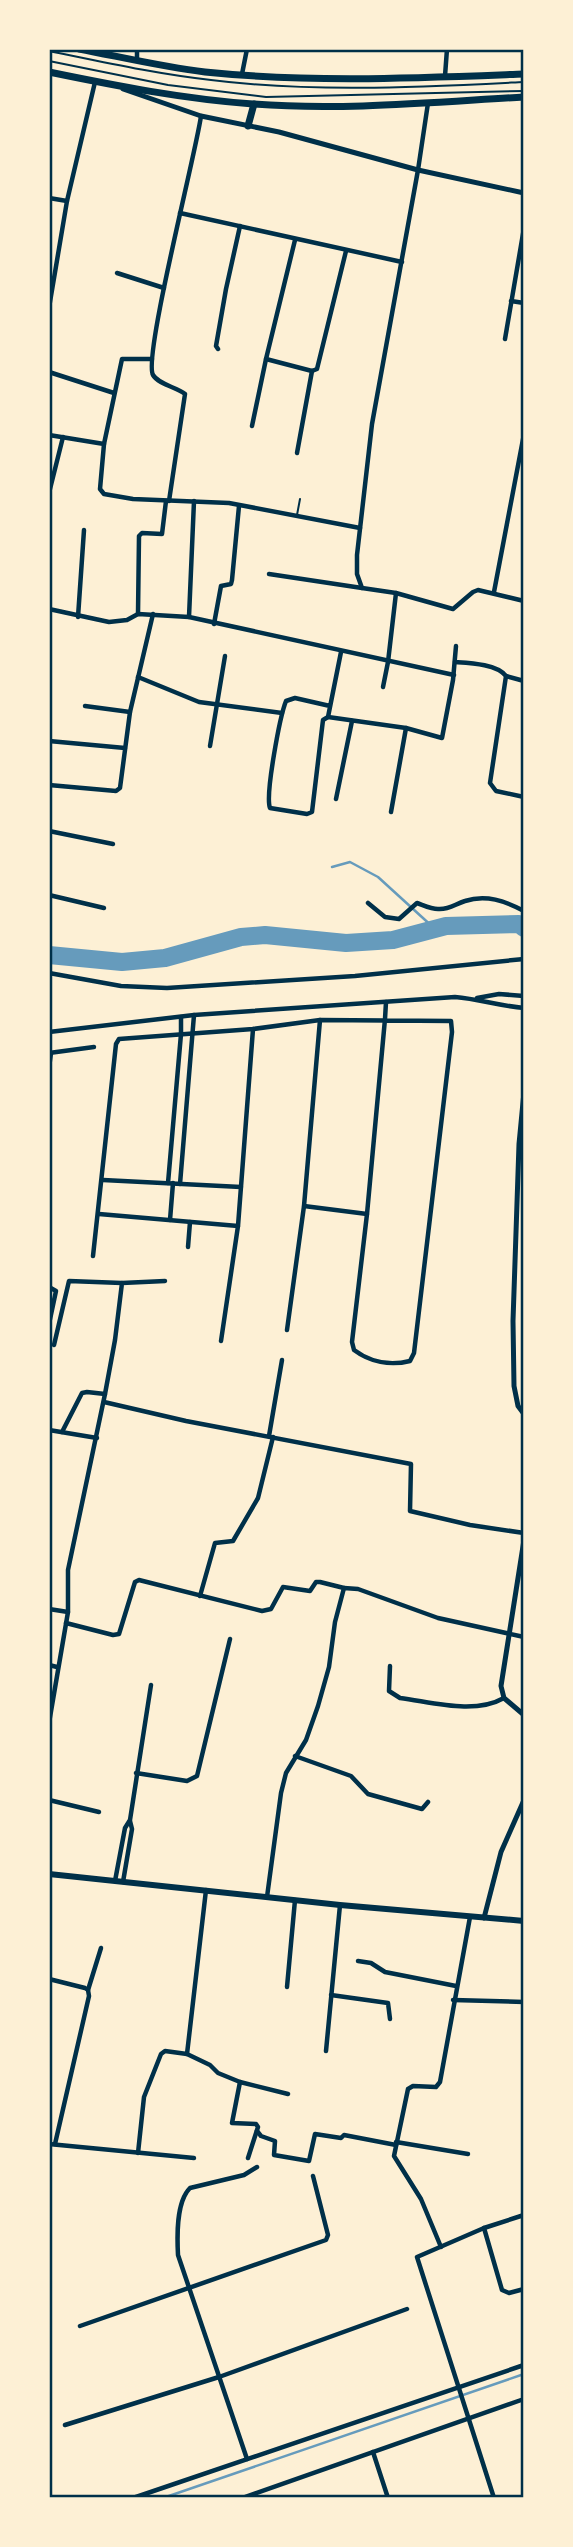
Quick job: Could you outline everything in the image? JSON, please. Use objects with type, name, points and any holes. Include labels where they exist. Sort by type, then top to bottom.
[{"type":"main road","points":[[79,49],[201,72],[242,75],[319,78],[524,74]]},
{"type":"main road","points":[[49,72],[192,98],[254,104],[312,106],[524,97]]},
{"type":"main road","points":[[248,126],[254,104]]},
{"type":"main road","points":[[49,1874],[340,1905],[524,1921]]},
{"type":"street","points":[[136,60],[137,49]]},
{"type":"street","points":[[242,75],[247,49]]},
{"type":"street","points":[[444,76],[447,49]]},
{"type":"street","points":[[49,308],[67,201],[95,82]]},
{"type":"street","points":[[117,86],[201,116],[279,132],[418,170],[524,193]]},
{"type":"street","points":[[362,588],[357,569],[372,424],[428,102]]},
{"type":"street","points":[[138,614],[139,536],[142,533],[162,534],[185,394],[155,378],[150,367],[201,116]]},
{"type":"street","points":[[49,198],[67,201]]},
{"type":"street","points":[[180,213],[402,262]]},
{"type":"street","points":[[218,349],[216,346],[222,308],[240,226]]},
{"type":"street","points":[[505,339],[524,228]]},
{"type":"street","points":[[252,426],[295,240]]},
{"type":"street","points":[[266,359],[312,371],[317,369],[346,251]]},
{"type":"street","points":[[117,273],[164,288]]},
{"type":"street","points":[[510,301],[524,303]]},
{"type":"street","points":[[152,359],[122,358],[104,444],[101,493],[133,499],[229,503],[360,528]]},
{"type":"street","points":[[297,453],[312,371]]},
{"type":"street","points":[[49,372],[114,393]]},
{"type":"street","points":[[494,592],[524,433]]},
{"type":"street","points":[[49,435],[104,444]]},
{"type":"street","points":[[49,493],[63,437]]},
{"type":"street","points":[[189,617],[194,501]]},
{"type":"street","points":[[214,624],[221,586],[231,584],[232,580],[239,506]]},
{"type":"street","points":[[78,617],[84,530]]},
{"type":"street","points":[[269,574],[396,593],[453,609],[475,590],[494,592],[524,601]]},
{"type":"street","points":[[383,687],[396,593]]},
{"type":"street","points":[[49,609],[109,622],[127,620],[138,614],[189,617],[454,675]]},
{"type":"street","points":[[49,785],[118,790],[130,712],[153,614]]},
{"type":"street","points":[[330,706],[291,698],[286,701],[269,807],[307,814],[312,812],[323,720],[328,717],[405,728],[443,737],[454,675],[456,646]]},
{"type":"street","points":[[328,717],[341,652]]},
{"type":"street","points":[[210,746],[225,656]]},
{"type":"street","points":[[455,662],[494,668],[504,672],[506,676],[524,681]]},
{"type":"street","points":[[506,676],[490,783],[496,791],[524,797]]},
{"type":"street","points":[[138,677],[180,695],[216,705],[282,713]]},
{"type":"street","points":[[85,706],[130,712]]},
{"type":"street","points":[[336,799],[352,721]]},
{"type":"street","points":[[391,812],[405,728]]},
{"type":"street","points":[[49,741],[125,748]]},
{"type":"street","points":[[49,831],[113,844]]},
{"type":"street","points":[[49,895],[104,908]]},
{"type":"street","points":[[368,903],[385,917],[399,919],[417,902],[437,909],[451,908],[477,898],[505,901],[524,911]]},
{"type":"street","points":[[49,973],[121,986],[167,988],[355,976],[524,959]]},
{"type":"street","points":[[473,999],[499,994],[524,996]]},
{"type":"street","points":[[49,1032],[194,1015],[455,997],[499,1006],[524,1007]]},
{"type":"street","points":[[93,1256],[117,1041],[320,1020],[384,1019],[448,1021],[453,1024],[413,1357],[405,1362],[394,1363],[371,1360],[357,1353],[352,1346],[367,1214],[384,1019],[386,1002]]},
{"type":"street","points":[[180,1184],[194,1015]]},
{"type":"street","points":[[170,1220],[181,1017]]},
{"type":"street","points":[[287,1331],[304,1206],[320,1020]]},
{"type":"street","points":[[222,1341],[242,1187],[253,1029]]},
{"type":"street","points":[[49,1068],[50,1053],[94,1047]]},
{"type":"street","points":[[524,1092],[519,1144],[513,1321],[516,1398],[524,1414]]},
{"type":"street","points":[[172,1145],[183,1146]]},
{"type":"street","points":[[103,1180],[242,1187]]},
{"type":"street","points":[[304,1206],[367,1214]]},
{"type":"street","points":[[99,1214],[238,1226]]},
{"type":"street","points":[[188,1247],[190,1222]]},
{"type":"street","points":[[54,1345],[69,1281],[165,1281]]},
{"type":"street","points":[[49,1723],[68,1612],[68,1570],[104,1402],[122,1283]]},
{"type":"street","points":[[49,1287],[56,1291],[49,1324]]},
{"type":"street","points":[[201,1596],[215,1543],[233,1541],[255,1504],[271,1437],[282,1360]]},
{"type":"street","points":[[62,1432],[84,1392],[105,1394]]},
{"type":"street","points":[[104,1402],[186,1421],[412,1465],[410,1511],[470,1525],[524,1533]]},
{"type":"street","points":[[49,1430],[97,1438]]},
{"type":"street","points":[[524,1539],[501,1686],[504,1698],[524,1715]]},
{"type":"street","points":[[66,1623],[117,1635],[121,1632],[136,1580],[268,1611],[283,1587],[310,1591],[316,1582],[320,1581],[358,1589],[454,1623],[524,1637]]},
{"type":"street","points":[[267,1896],[286,1773],[306,1740],[318,1706],[329,1667],[335,1622],[344,1588]]},
{"type":"street","points":[[49,1609],[68,1612]]},
{"type":"street","points":[[136,1773],[187,1781],[197,1776],[230,1639]]},
{"type":"street","points":[[49,1665],[57,1667]]},
{"type":"street","points":[[390,1666],[389,1690],[400,1698],[477,1707],[491,1706],[504,1698]]},
{"type":"street","points":[[119,1881],[132,1829],[130,1820],[136,1773],[151,1685]]},
{"type":"street","points":[[295,1756],[351,1776],[368,1794],[422,1810],[428,1802]]},
{"type":"street","points":[[49,1800],[99,1812]]},
{"type":"street","points":[[484,1918],[501,1852],[524,1800]]},
{"type":"street","points":[[187,2054],[206,1890]]},
{"type":"street","points":[[287,1987],[295,1899]]},
{"type":"street","points":[[326,2051],[340,1905]]},
{"type":"street","points":[[441,2247],[421,2199],[408,2175],[396,2161],[396,2144],[408,2089],[413,2086],[436,2087],[440,2082],[470,1917]]},
{"type":"street","points":[[101,1948],[88,1990],[89,2001],[52,2144],[194,2158]]},
{"type":"street","points":[[358,1961],[371,1963],[385,1972],[456,1986]]},
{"type":"street","points":[[49,1979],[88,1990]]},
{"type":"street","points":[[331,1995],[388,2003],[390,2019]]},
{"type":"street","points":[[453,2000],[524,2001]]},
{"type":"street","points":[[138,2153],[144,2097],[164,2051],[187,2054],[210,2065],[218,2073],[240,2082],[289,2094]]},
{"type":"street","points":[[240,2082],[232,2123],[257,2124],[248,2158]]},
{"type":"street","points":[[257,2131],[261,2136],[275,2141],[275,2155],[309,2161],[315,2134],[341,2138],[344,2135],[468,2154]]},
{"type":"street","points":[[247,2459],[178,2255],[178,2228],[183,2197],[190,2188],[244,2175],[257,2167]]},
{"type":"street","points":[[80,2326],[326,2239],[328,2235],[313,2176]]},
{"type":"street","points":[[494,2498],[416,2260],[418,2255],[524,2215]]},
{"type":"street","points":[[484,2228],[502,2290],[509,2293],[524,2289]]},
{"type":"street","points":[[65,2425],[219,2377],[407,2309]]},
{"type":"street","points":[[133,2498],[524,2365]]},
{"type":"street","points":[[242,2498],[255,2496],[524,2399]]},
{"type":"street","points":[[373,2452],[388,2498]]},
{"type":"lane","points":[[49,51],[213,81],[302,87],[453,86],[524,82]]},
{"type":"lane","points":[[49,61],[168,85],[266,97],[524,91]]},
{"type":"lane","points":[[296,516],[300,499]]},
{"type":"waterway","points":[[332,867],[350,862],[378,877],[435,929]]},
{"type":"waterway","points":[[49,955],[122,962],[165,958],[241,937],[265,935],[346,943],[393,940],[446,926],[519,924],[524,928]]},
{"type":"waterway","points":[[163,2498],[524,2374]]}]
